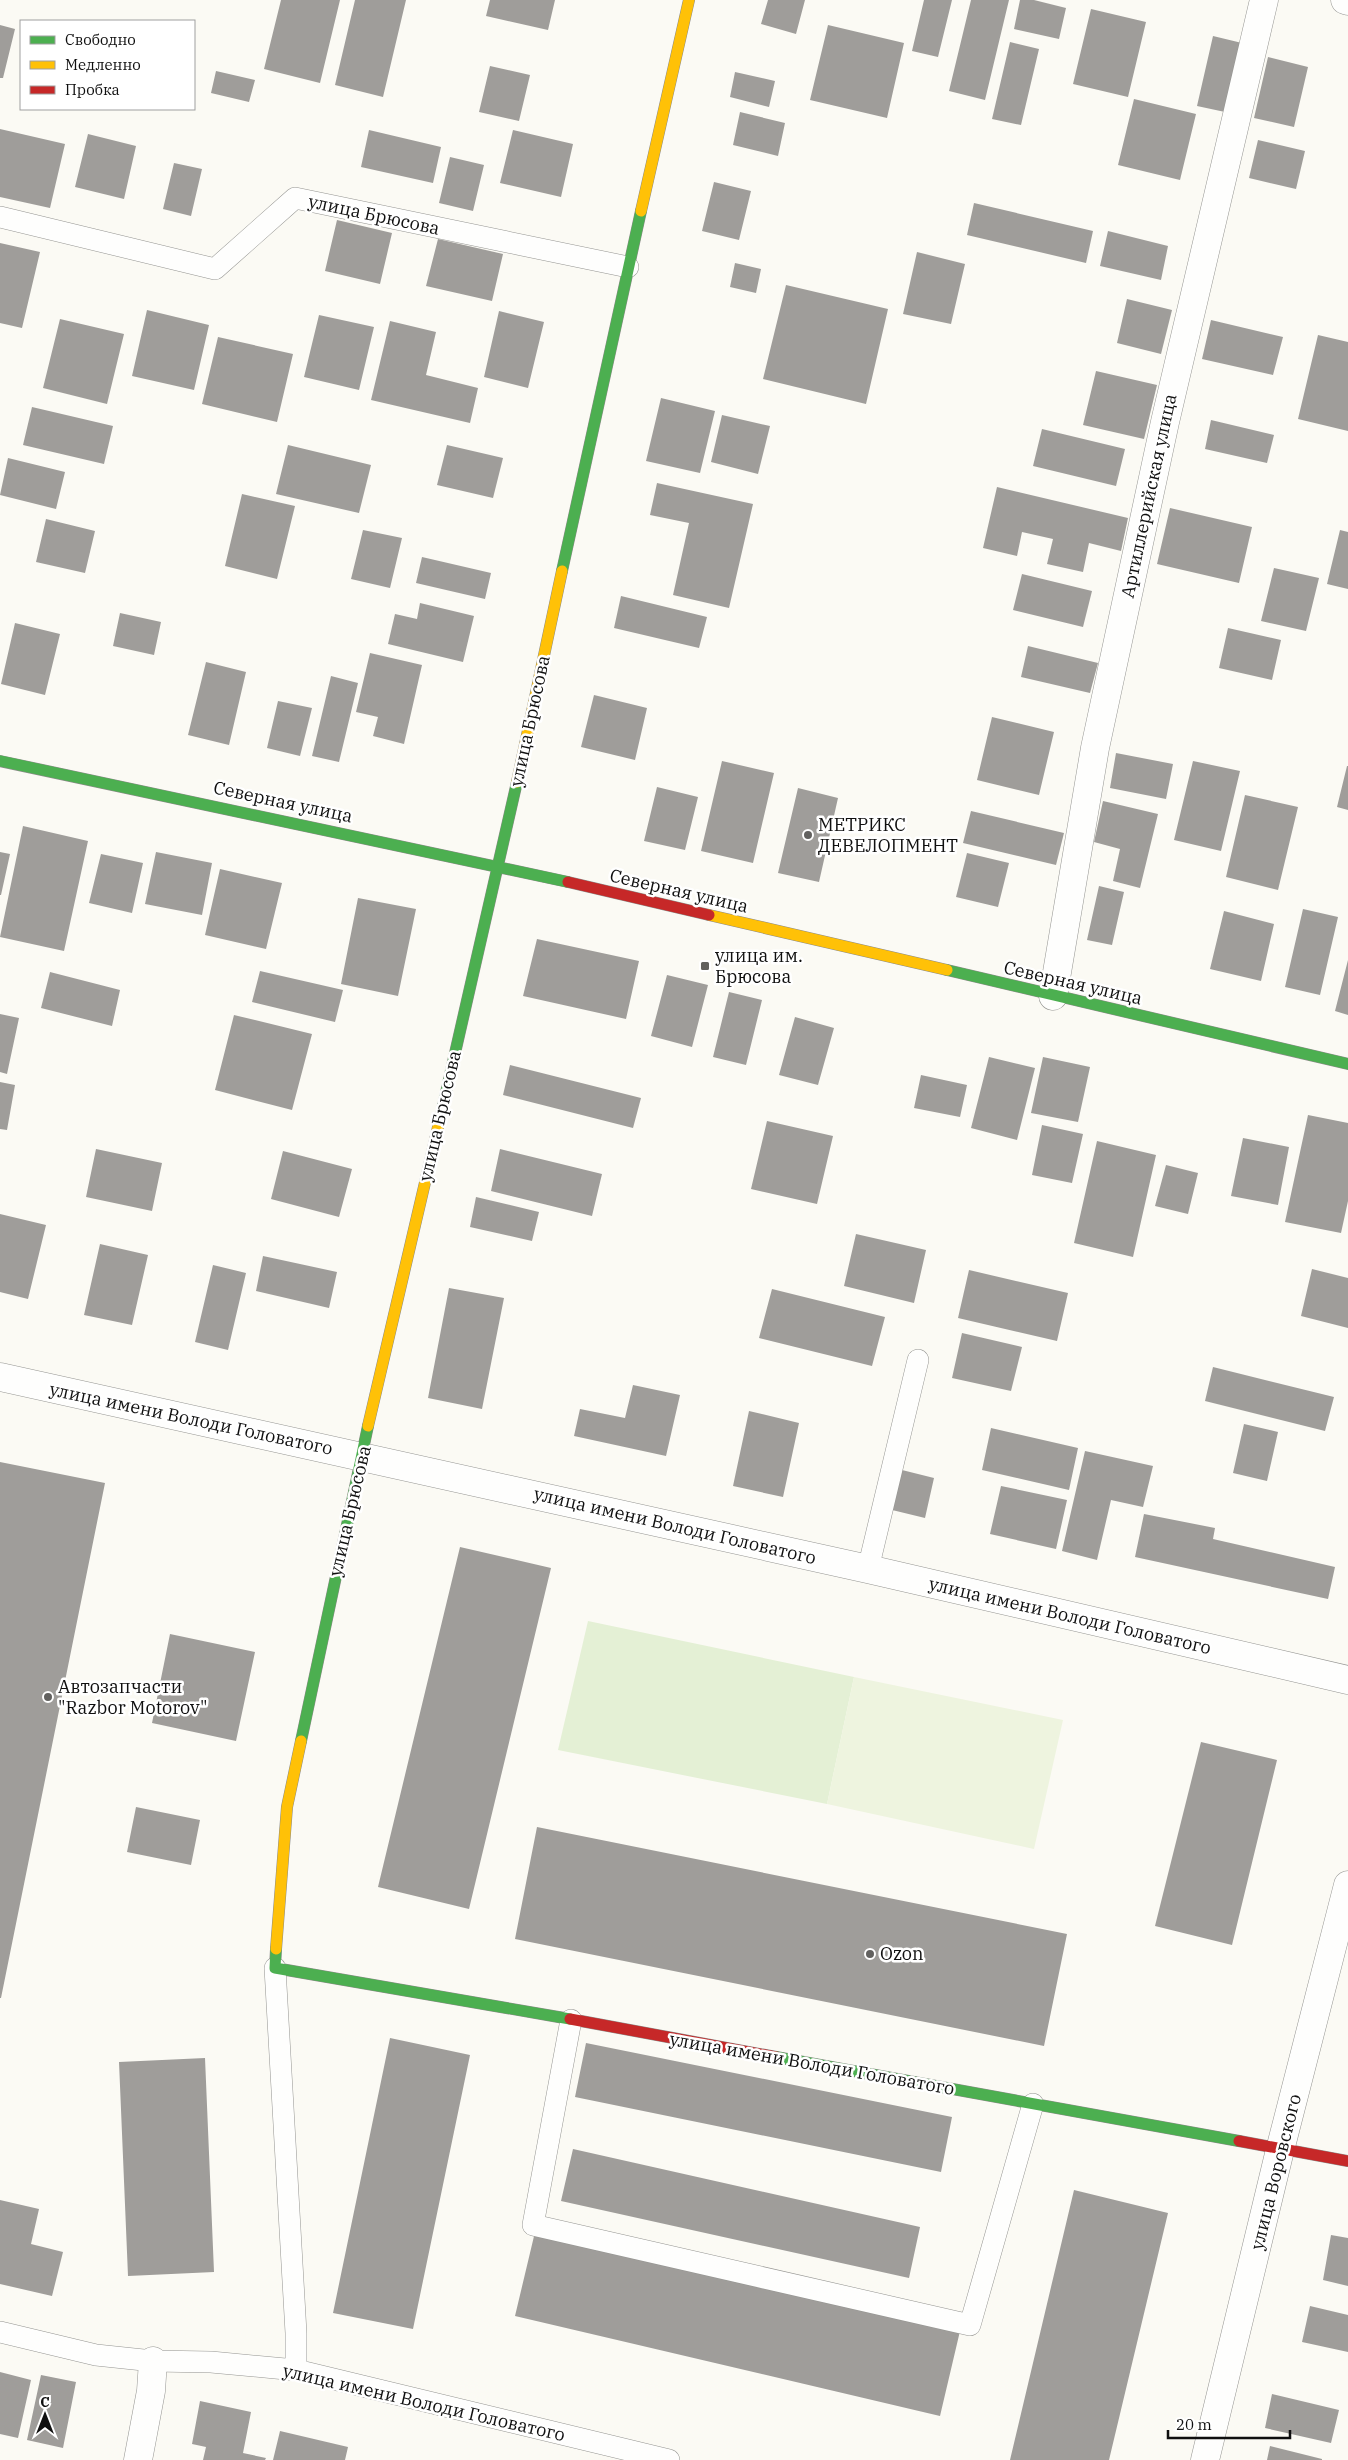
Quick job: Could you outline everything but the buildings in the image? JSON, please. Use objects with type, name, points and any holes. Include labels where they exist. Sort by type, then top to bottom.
[{"type":"street","name":"улица Брюсова","points":[[275,1968],[288,1807],[362,1456],[499,866],[628,267],[689,0]]},
{"type":"street","name":"Артиллерийская улица","points":[[1053,996],[1097,738],[1165,422],[1264,0]]},
{"type":"street","name":"Северная улица","points":[[0,761],[499,866],[1348,1064]]},
{"type":"street","name":"улица имени Володи Головатого","points":[[0,1377],[868,1569],[1348,1680]]},
{"type":"street","name":"улица Воровского","points":[[1205,2460],[1280,2150],[1348,1885]]},
{"type":"street","name":"улица имени Володи Головатого","points":[[275,1968],[493,2005],[1348,2161]]},
{"type":"street","points":[[138,2460],[151,2390],[153,2361]]},
{"type":"lane","name":"улица Брюсова","points":[[0,218],[215,269],[295,198],[628,267]]},
{"type":"lane","points":[[868,1569],[918,1360]]},
{"type":"lane","points":[[275,1968],[296,2333],[296,2370]]},
{"type":"lane","points":[[571,2020],[533,2225],[970,2325],[1033,2104]]},
{"type":"lane","name":"улица имени Володи Головатого","points":[[0,2332],[96,2355],[153,2361],[211,2362],[296,2370],[670,2460]]},
{"type":"green space","points":[[588,1621],[854,1677],[827,1804],[558,1750]]},
{"type":"green space","points":[[854,1677],[1063,1720],[1034,1849],[827,1804]]},
{"type":"traffic: fast","points":[[562,571],[641,211]]},
{"type":"traffic: fast","points":[[0,761],[568,882]]},
{"type":"traffic: fast","points":[[442,1110],[517,782]]},
{"type":"traffic: fast","points":[[947,970],[1348,1064]]},
{"type":"traffic: fast","points":[[301,1741],[368,1426]]},
{"type":"traffic: fast","points":[[276,1949],[275,1968],[570,2019]]},
{"type":"traffic: fast","points":[[776,2057],[1239,2141]]},
{"type":"traffic: slow","points":[[641,211],[689,0]]},
{"type":"traffic: slow","points":[[517,782],[562,571]]},
{"type":"traffic: slow","points":[[709,915],[947,970]]},
{"type":"traffic: slow","points":[[368,1426],[442,1110]]},
{"type":"traffic: slow","points":[[276,1949],[287,1807],[301,1741]]},
{"type":"traffic: jam","points":[[568,882],[709,915]]},
{"type":"traffic: jam","points":[[570,2019],[776,2057]]},
{"type":"traffic: jam","points":[[1239,2141],[1348,2161]]},
{"type":"place","name":"МЕТРИКС ДЕВЕЛОПМЕНТ","points":[[808,835]]},
{"type":"place","name":"улица им. Брюсова","points":[[705,966]]},
{"type":"place","name":"Автозапчасти \"Razbor Motorov\"","points":[[48,1697]]},
{"type":"place","name":"Ozon","points":[[870,1954]]}]
